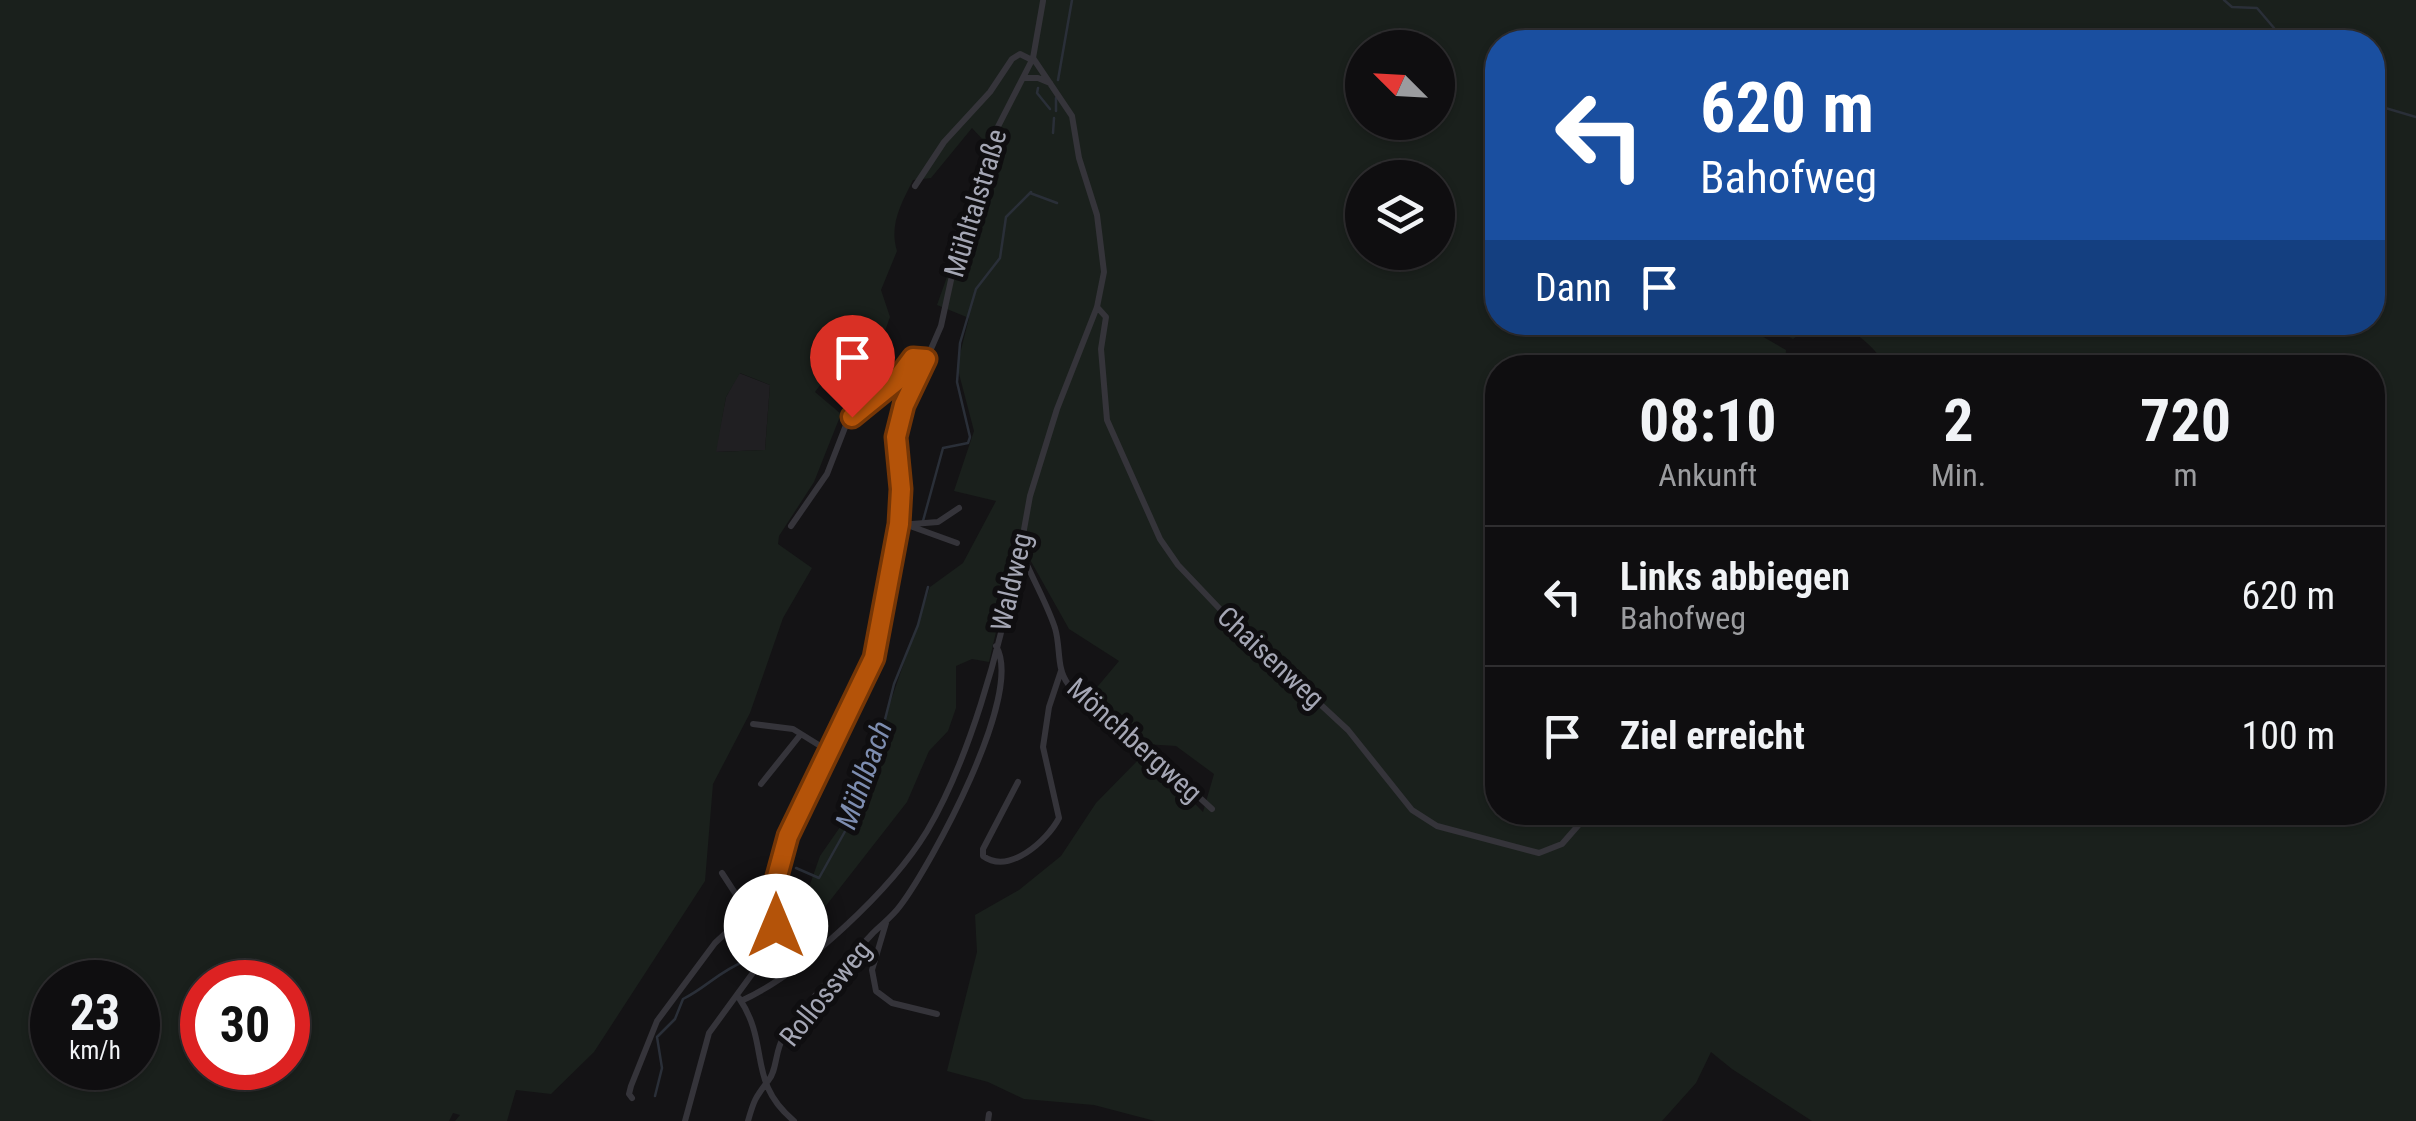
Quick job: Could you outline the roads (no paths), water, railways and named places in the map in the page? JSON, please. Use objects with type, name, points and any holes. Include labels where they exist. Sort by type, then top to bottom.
[{"type":"street","points":[[914,186],[944,142],[990,92],[1012,59],[1023,54],[1033,59],[1043,1]]},
{"type":"street","name":"Mühltalstraße","points":[[684,1121],[707,1038],[740,998],[774,944],[776,880],[788,836],[874,658],[899,524],[901,489],[896,437],[904,405],[941,326],[952,280],[982,200],[984,156],[1033,59]]},
{"type":"street","name":"Waldweg","points":[[740,998],[757,994],[826,944],[862,910],[926,832],[973,730],[1018,563],[1030,496],[1097,307],[1104,264],[1097,215],[1079,158],[1072,116],[1033,59]]},
{"type":"street","points":[[1022,78],[1042,78],[1051,84]]},
{"type":"street","name":"Chaisenweg","points":[[1097,307],[1106,317],[1101,337],[1101,372],[1109,428],[1160,539],[1178,564],[1236,626],[1348,730],[1412,810],[1437,826],[1534,853],[1556,848],[1578,825]]},
{"type":"street","points":[[792,526],[827,474],[852,417],[895,382],[913,358],[926,359]]},
{"type":"street","points":[[909,526],[941,521],[960,508]]},
{"type":"street","points":[[899,524],[957,543]]},
{"type":"street","name":"Mönchbergweg","points":[[1018,563],[1028,567],[1050,614],[1061,671],[1076,692],[1212,809]]},
{"type":"street","points":[[937,1014],[892,1002],[875,990],[872,970],[886,923],[944,839],[980,757],[1000,676],[1001,657],[996,646]]},
{"type":"street","points":[[1018,782],[984,850],[984,856],[995,862],[1040,844],[1059,818],[1043,747],[1049,708],[1061,671]]},
{"type":"street","points":[[753,724],[801,733],[830,752]]},
{"type":"street","points":[[761,784],[801,733]]},
{"type":"street","points":[[722,874],[750,916]]},
{"type":"street","points":[[632,1098],[629,1094],[637,1068],[656,1022],[716,942],[735,923],[750,916],[775,918]]},
{"type":"street","name":"Rollossweg","points":[[748,1121],[758,1090],[770,1079],[786,1033],[886,923]]},
{"type":"street","points":[[748,980],[757,994]]},
{"type":"street","points":[[740,998],[758,1037],[764,1084],[776,1104],[794,1121]]},
{"type":"waterway","name":"Mühlbach","points":[[1058,80],[1072,0]]},
{"type":"waterway","points":[[2224,0],[2232,7],[2257,8],[2274,28]]},
{"type":"waterway","points":[[1038,88],[1037,93],[1050,109]]},
{"type":"waterway","name":"Mühlbach","points":[[1056,98],[1056,111]]},
{"type":"waterway","points":[[2385,108],[2416,117]]},
{"type":"waterway","name":"Mühlbach","points":[[1053,133],[1054,118]]},
{"type":"waterway","name":"Mühlbach","points":[[923,521],[943,448],[968,443],[970,437],[957,382],[960,343],[976,289],[1000,258],[1006,217],[1031,192]]},
{"type":"waterway","points":[[1030,193],[1057,203]]},
{"type":"waterway","name":"Mühlbach","points":[[796,868],[819,878],[858,808],[864,774],[877,751],[894,684],[918,625],[928,587]]},
{"type":"waterway","name":"Mühlbach","points":[[768,942],[771,929]]},
{"type":"waterway","name":"Mühlbach","points":[[655,1096],[662,1068],[657,1037],[675,1019],[683,999],[745,961]]}]
